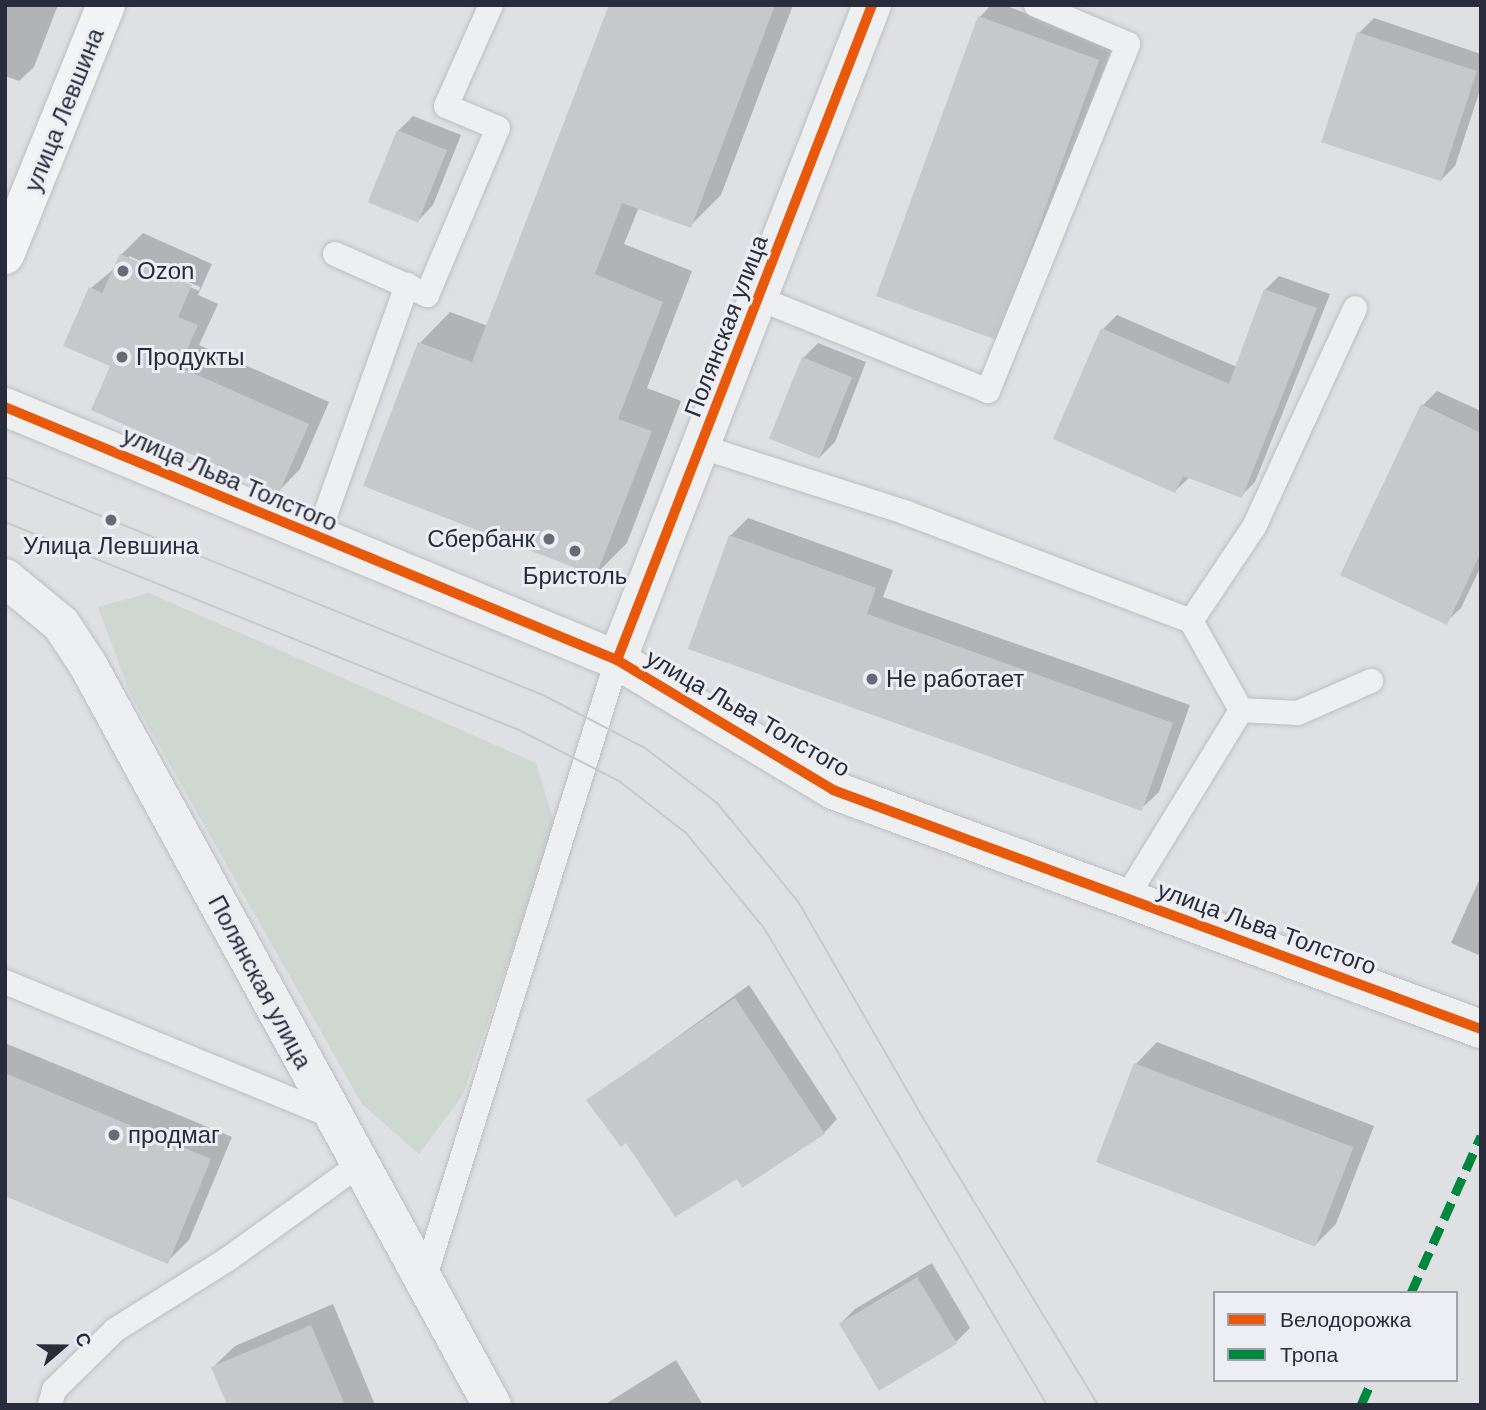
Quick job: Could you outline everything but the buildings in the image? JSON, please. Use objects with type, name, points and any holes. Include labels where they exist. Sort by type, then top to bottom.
[{"type":"street","name":"улица Левшина","points":[[5,254],[106,5]]},
{"type":"street","name":"Полянская улица","points":[[617,660],[872,5]]},
{"type":"street","name":"улица Льва Толстого","points":[[5,407],[617,660],[833,790],[1481,1029]]},
{"type":"street","name":"Полянская улица","points":[[5,578],[61,624],[89,665],[332,1116],[492,1405]]},
{"type":"lane","points":[[335,254],[427,295],[498,128],[446,106],[491,5]]},
{"type":"lane","points":[[758,298],[988,391],[1128,44],[1036,5]]},
{"type":"lane","points":[[317,538],[407,285]]},
{"type":"lane","points":[[1191,621],[1254,527],[1356,308]]},
{"type":"lane","points":[[702,447],[907,513],[1191,621],[1241,710]]},
{"type":"lane","points":[[423,1283],[617,660]]},
{"type":"lane","points":[[1241,710],[1298,713],[1371,681]]},
{"type":"lane","points":[[1126,898],[1241,710]]},
{"type":"lane","points":[[5,982],[332,1116]]},
{"type":"lane","points":[[50,1405],[54,1390],[115,1330],[228,1259],[359,1165]]},
{"type":"shaded area","points":[[149,593],[536,763],[555,825],[463,1095],[419,1154],[362,1104],[130,694],[98,607]]},
{"type":"tram line","points":[[5,477],[543,695],[645,748],[717,803],[799,903],[920,1113],[1098,1405]]},
{"type":"tram line","points":[[5,522],[519,730],[619,781],[686,833],[764,928],[1047,1405]]},
{"type":"marked path","points":[[1412,1291],[1481,1136]]},
{"type":"marked path","points":[[1361,1405],[1371,1382]]},
{"type":"cycle path","points":[[617,660],[872,5]]},
{"type":"cycle path","points":[[5,407],[617,660],[833,790],[1481,1029]]},
{"type":"place","name":"Ozon","points":[[123,271]]},
{"type":"place","name":"Продукты","points":[[122,357]]},
{"type":"place","name":"Улица Левшина","points":[[111,520]]},
{"type":"place","name":"Сбербанк","points":[[549,539]]},
{"type":"place","name":"Бристоль","points":[[575,551]]},
{"type":"place","name":"Не работает","points":[[872,679]]},
{"type":"place","name":"продмаг","points":[[114,1135]]}]
